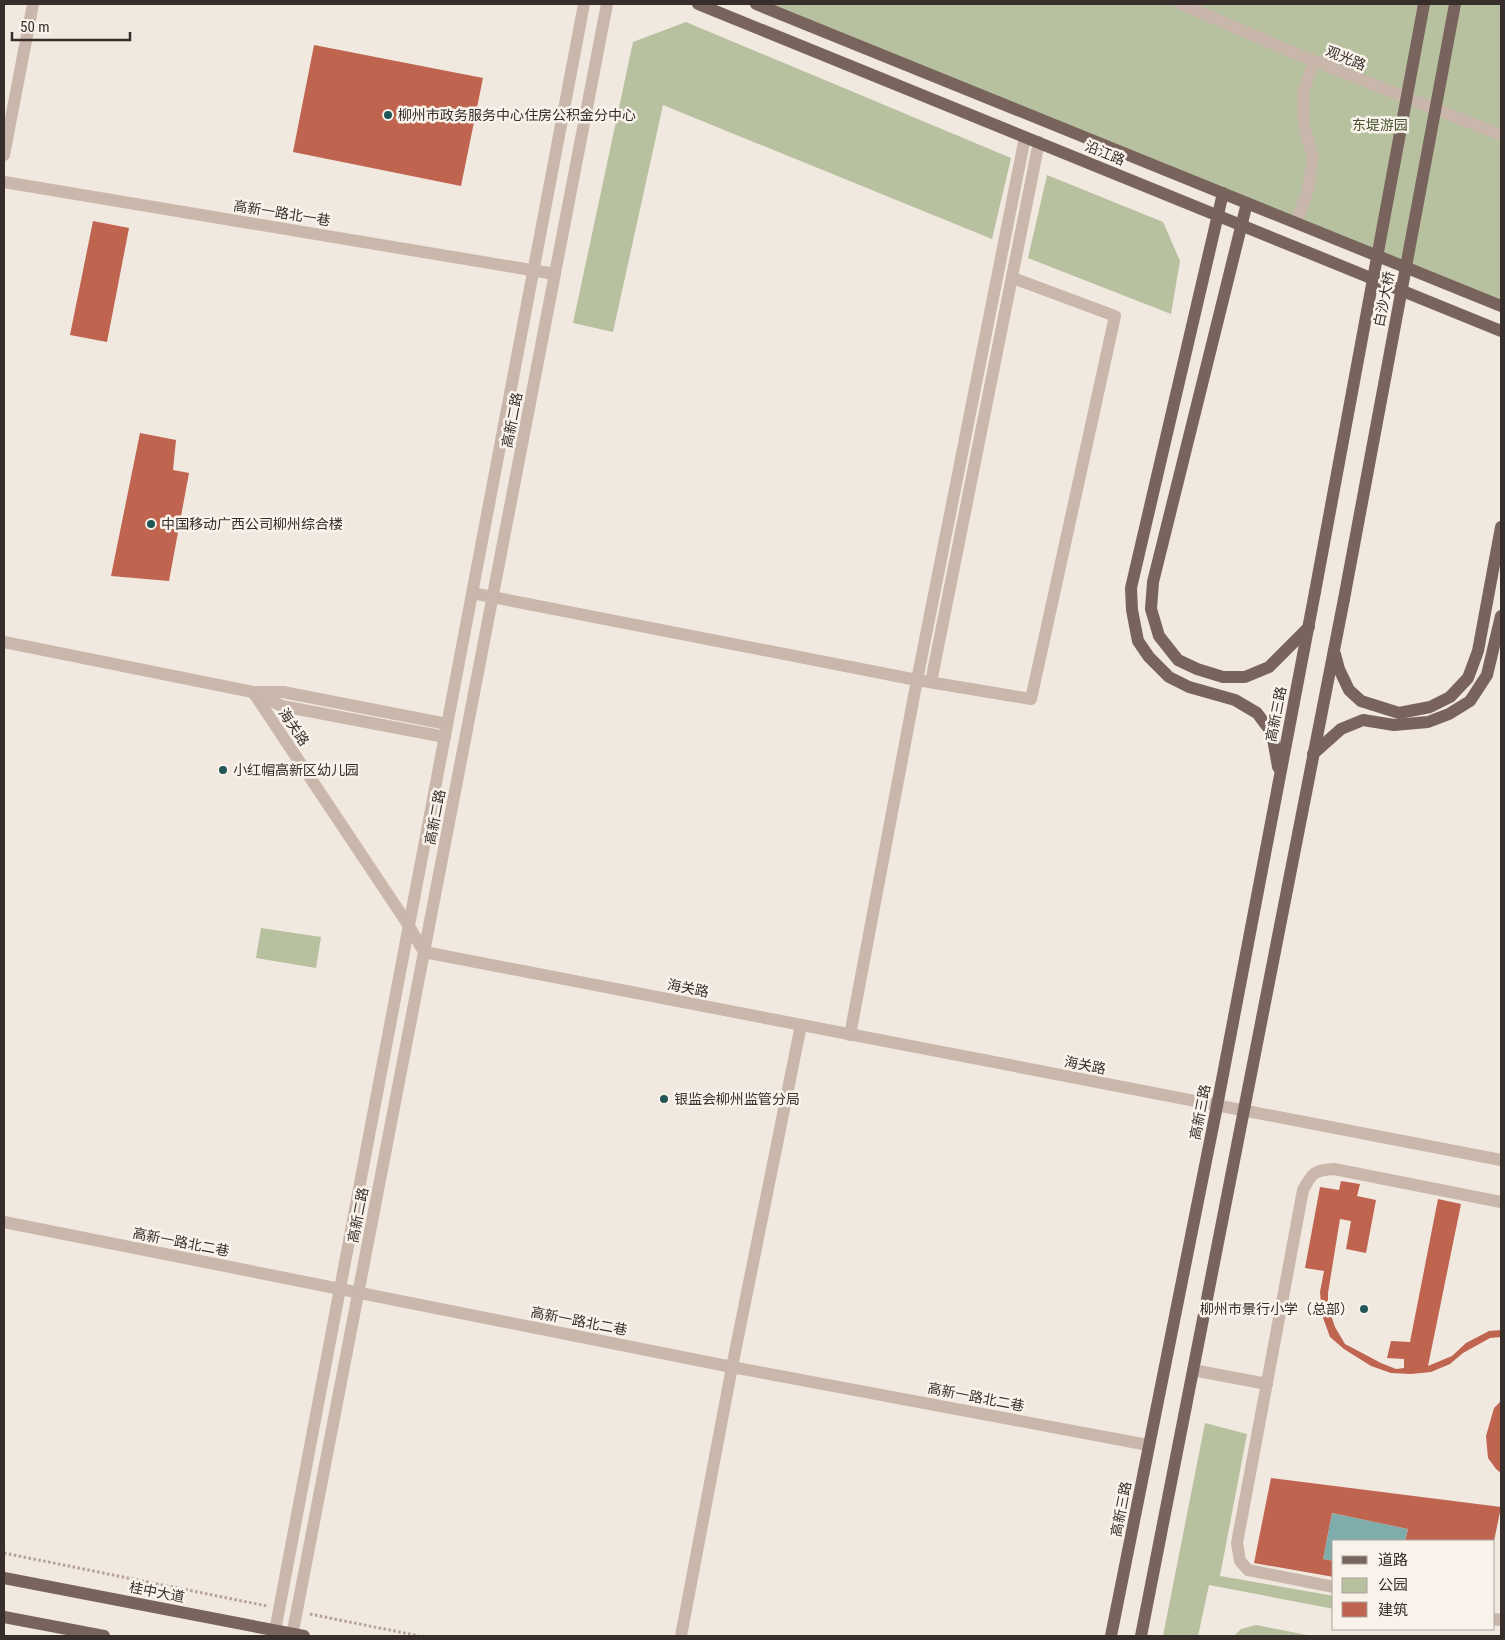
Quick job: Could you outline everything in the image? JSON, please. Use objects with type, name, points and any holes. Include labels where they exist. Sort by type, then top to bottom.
[{"type":"main road","name":"沿江路","points":[[698,4],[1501,331]]},
{"type":"main road","name":"沿江路","points":[[756,4],[1501,306]]},
{"type":"main road","name":"白沙大桥","points":[[1315,592],[1424,4]]},
{"type":"main road","name":"白沙大桥","points":[[1334,651],[1455,4]]},
{"type":"main road","points":[[1223,193],[1131,588],[1132,610],[1138,641],[1149,657],[1169,677],[1189,687],[1235,700],[1257,713],[1272,733],[1280,776]]},
{"type":"main road","points":[[1247,203],[1153,582],[1151,609],[1159,636],[1178,660],[1197,669],[1223,677],[1245,677],[1269,667],[1308,627]]},
{"type":"main road","points":[[1334,651],[1339,669],[1349,690],[1361,701],[1384,710],[1399,713],[1430,707],[1450,698],[1468,678],[1478,651],[1501,527]]},
{"type":"main road","name":"高新三路","points":[[1111,1636],[1217,1106],[1315,592]]},
{"type":"main road","points":[[1313,754],[1341,730],[1364,720],[1394,725],[1428,722],[1449,714],[1470,701],[1487,675],[1501,616]]},
{"type":"main road","points":[[1141,1636],[1334,651]]},
{"type":"main road","name":"桂中大道","points":[[4,1578],[274,1633],[296,1635]]},
{"type":"main road","points":[[4,1617],[104,1636]]},
{"type":"street","points":[[4,156],[33,4]]},
{"type":"street","name":"高新二路","points":[[274,1633],[584,4]]},
{"type":"street","name":"高新二路","points":[[296,1635],[296,1611],[607,4]]},
{"type":"street","name":"观光路","points":[[1181,4],[1314,61],[1501,136]]},
{"type":"street","points":[[1296,222],[1308,190],[1313,156],[1304,127],[1303,93],[1314,61]]},
{"type":"street","points":[[850,1035],[917,680],[1025,136]]},
{"type":"street","points":[[932,682],[1039,142]]},
{"type":"street","name":"高新一路北一巷","points":[[4,182],[555,274]]},
{"type":"street","points":[[472,593],[917,680],[1032,699],[1115,316],[1012,278]]},
{"type":"street","points":[[4,642],[253,692],[282,706],[446,731]]},
{"type":"street","name":"海关路","points":[[253,692],[409,926],[424,952],[1501,1160]]},
{"type":"street","points":[[681,1636],[732,1367],[801,1025]]},
{"type":"street","points":[[1332,1587],[1248,1570],[1240,1561],[1237,1543],[1302,1190],[1310,1176],[1319,1170],[1334,1169],[1501,1202]]},
{"type":"street","name":"高新一路北二巷","points":[[4,1222],[732,1367],[1148,1445]]},
{"type":"street","points":[[1193,1370],[1267,1384]]},
{"type":"path","points":[[4,1553],[279,1608]]},
{"type":"path","points":[[296,1611],[419,1636]]},
{"type":"green space","name":"东堤游园","points":[[756,4],[1501,4],[1501,306]]},
{"type":"green space","points":[[686,22],[1011,158],[992,239],[663,105],[613,332],[573,323],[633,42]]},
{"type":"green space","points":[[1047,175],[1163,222],[1180,261],[1171,314],[1028,258]]},
{"type":"green space","points":[[261,928],[321,937],[316,968],[256,958]]},
{"type":"green space","points":[[1205,1423],[1247,1434],[1220,1576],[1332,1596],[1332,1609],[1209,1585],[1198,1636],[1163,1636]]},
{"type":"green space","points":[[1256,1625],[1312,1636],[1234,1636],[1241,1629]]},
{"type":"water","points":[[1332,1513],[1408,1529],[1405,1540],[1332,1540],[1332,1561],[1323,1559]]},
{"type":"building","name":"柳州市政务服务中心住房公积金分中心","points":[[314,45],[483,78],[461,186],[293,152]]},
{"type":"building","points":[[93,221],[129,228],[107,342],[70,335]]},
{"type":"building","name":"中国移动广西公司柳州综合楼","points":[[140,433],[176,440],[173,470],[189,473],[169,581],[111,576]]},
{"type":"building","points":[[1341,1181],[1360,1184],[1357,1196],[1376,1200],[1366,1253],[1346,1249],[1351,1221],[1340,1219],[1328,1293],[1328,1307],[1335,1327],[1345,1344],[1381,1363],[1396,1369],[1404,1368],[1404,1359],[1387,1358],[1391,1341],[1410,1342],[1438,1199],[1461,1204],[1428,1366],[1452,1356],[1466,1343],[1489,1331],[1501,1330],[1501,1337],[1490,1338],[1463,1353],[1450,1364],[1431,1372],[1411,1374],[1391,1373],[1371,1366],[1344,1349],[1330,1337],[1322,1315],[1320,1292],[1324,1271],[1305,1268],[1320,1187],[1339,1190]]},
{"type":"building","points":[[1501,1401],[1501,1473],[1488,1458],[1486,1436],[1494,1408]]},
{"type":"building","points":[[1271,1478],[1501,1507],[1494,1540],[1405,1540],[1408,1529],[1332,1513],[1323,1559],[1332,1561],[1332,1577],[1254,1563]]},
{"type":"place","name":"柳州市政务服务中心住房公积金分中心","points":[[388,115]]},
{"type":"place","name":"中国移动广西公司柳州综合楼","points":[[151,524]]},
{"type":"place","name":"小红帽高新区幼儿园","points":[[223,770]]},
{"type":"place","name":"银监会柳州监管分局","points":[[664,1099]]},
{"type":"place","name":"柳州市景行小学（总部）","points":[[1364,1309]]}]
